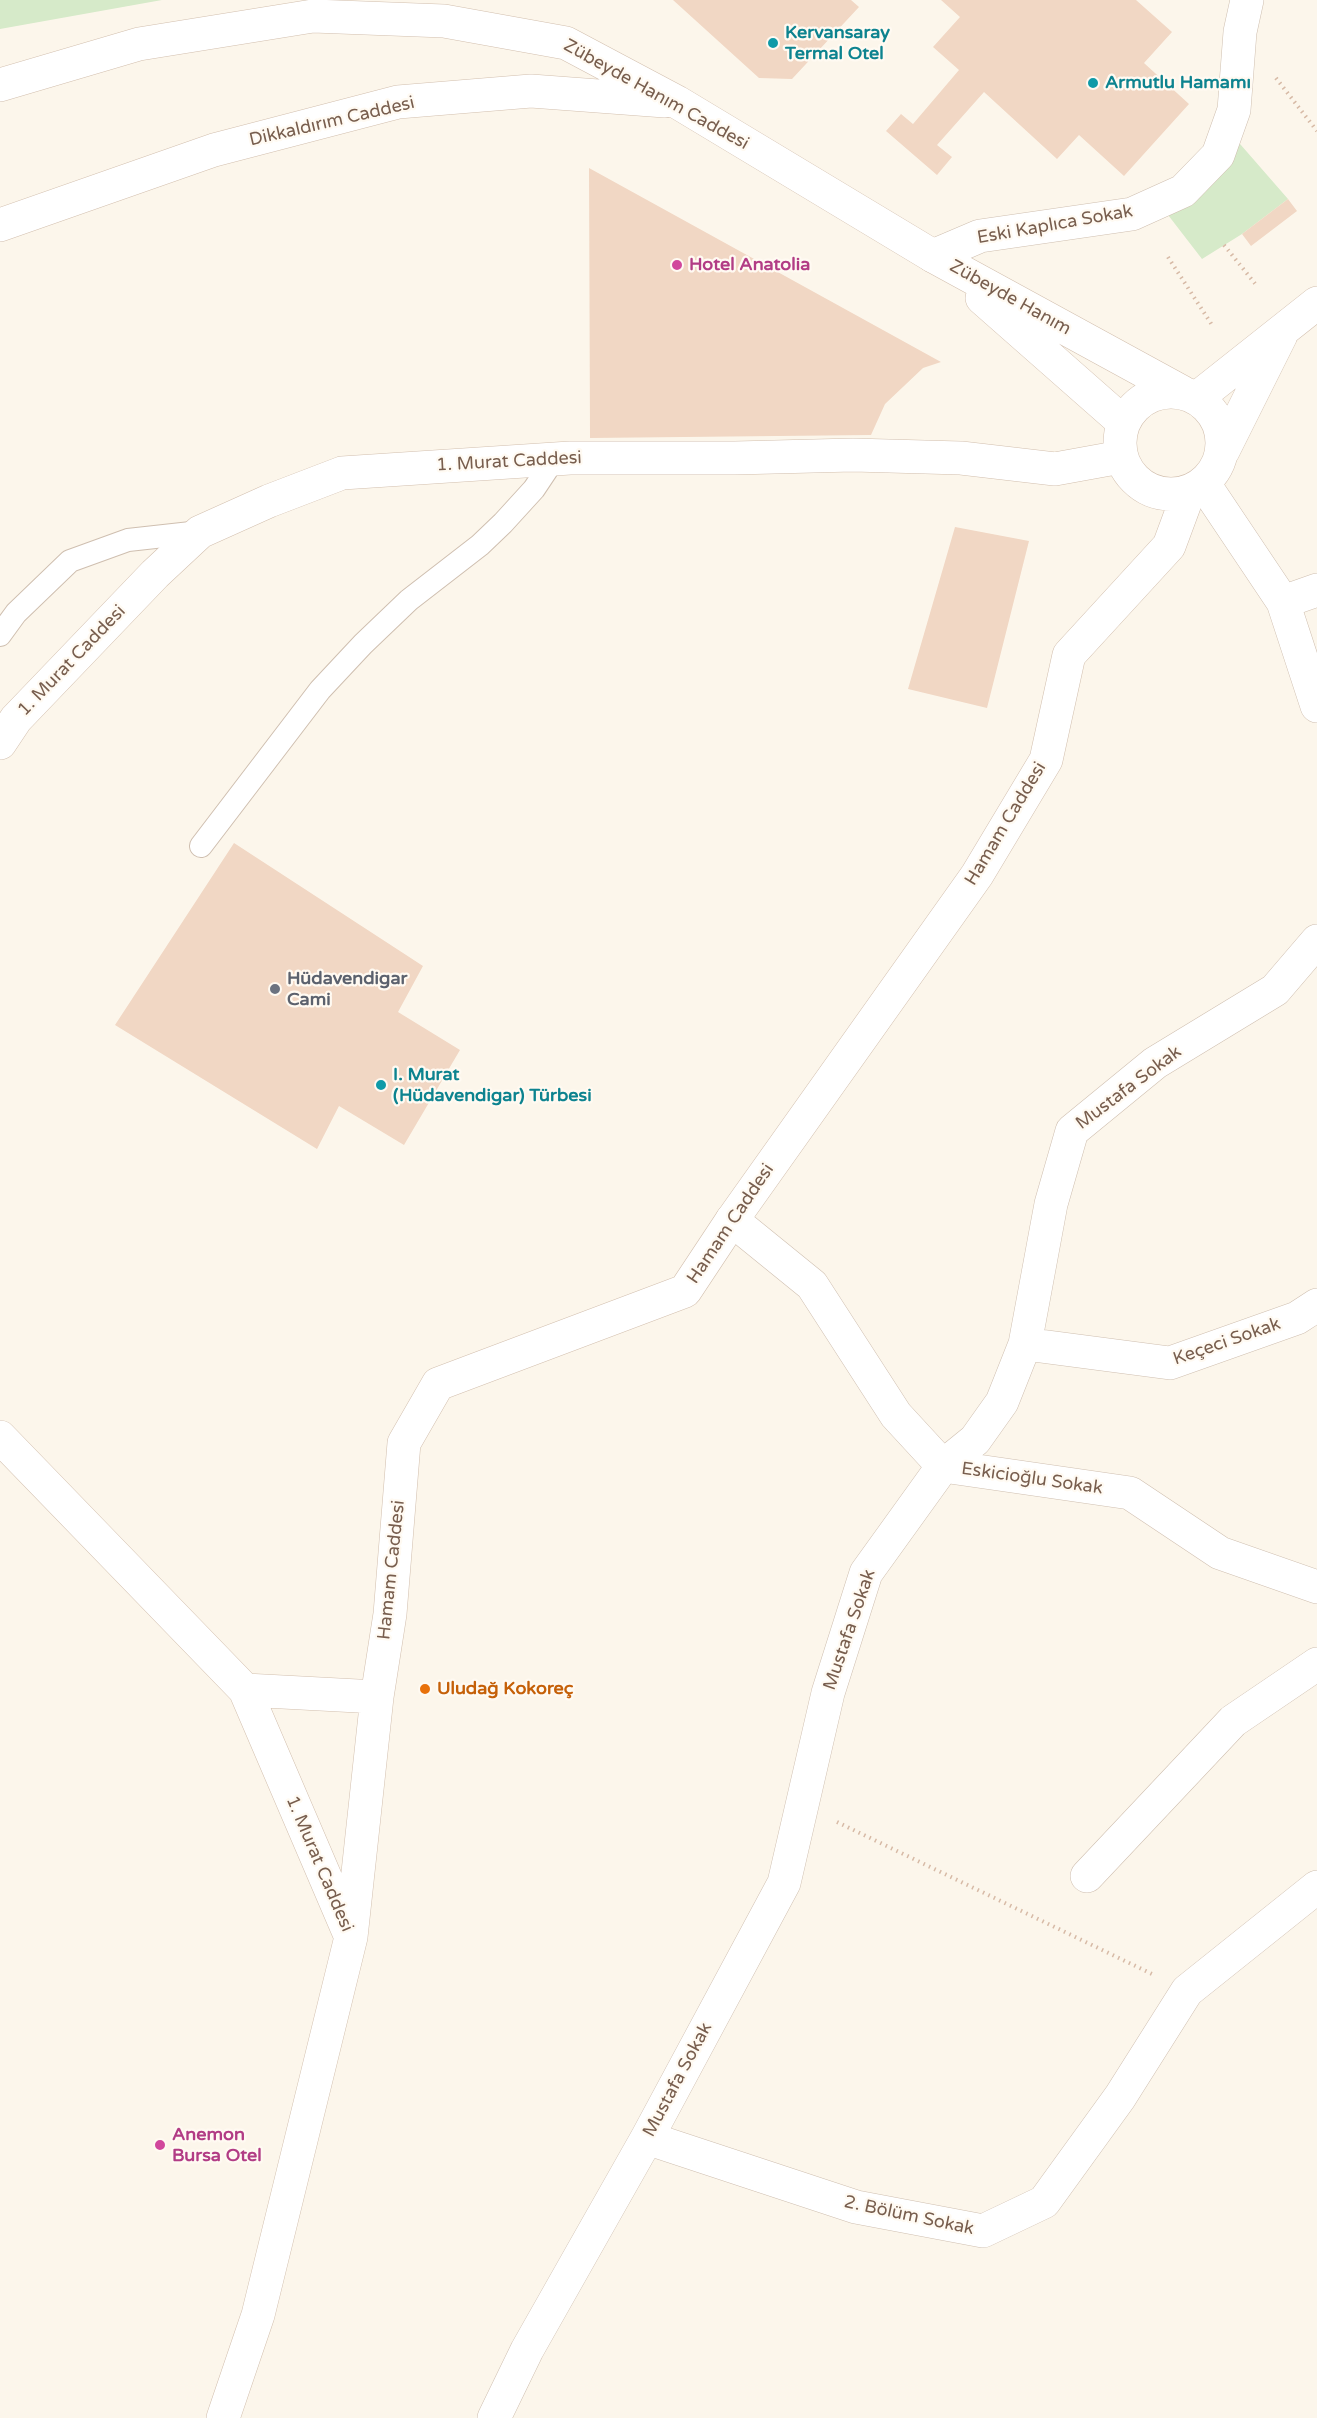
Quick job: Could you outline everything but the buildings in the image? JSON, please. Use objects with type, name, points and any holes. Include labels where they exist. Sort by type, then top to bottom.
[{"type":"main road","name":"Eski Kaplıca Sokak","points":[[933,256],[980,236],[1132,214],[1183,191],[1218,155],[1234,110],[1240,32],[1247,0]]},
{"type":"main road","name":"Zübeyde Hanım Caddesi","points":[[0,85],[139,44],[313,16],[444,21],[566,43],[677,102],[933,256]]},
{"type":"main road","name":"Dikkaldırım Caddesi","points":[[0,225],[214,150],[398,102],[531,91],[677,102]]},
{"type":"main road","name":"Zübeyde Hanım","points":[[933,256],[1189,395]]},
{"type":"main road","name":"Zübeyde Hanım","points":[[933,256],[1124,423]]},
{"type":"main road","points":[[1189,395],[1317,303]]},
{"type":"main road","points":[[1223,451],[1218,420],[1209,407],[1189,395],[1164,392],[1147,398],[1134,408],[1124,423],[1120,440],[1121,457],[1128,472],[1140,484],[1156,492],[1172,495],[1196,488],[1213,475],[1286,326]]},
{"type":"main road","name":"1. Murat Caddesi","points":[[0,743],[16,719],[155,574],[200,532],[269,501],[342,473],[554,459],[854,455],[961,458],[1055,469],[1121,457]]},
{"type":"main road","points":[[1196,488],[1283,602],[1317,706]]},
{"type":"main road","name":"Hamam Caddesi","points":[[351,1937],[377,1697],[390,1614],[404,1443],[438,1384],[685,1291],[732,1220],[977,875],[1046,760],[1069,655],[1169,546],[1196,488]]},
{"type":"main road","points":[[1283,602],[1317,590]]},
{"type":"main road","name":"Mustafa Sokak","points":[[494,2418],[527,2350],[647,2138],[784,1882],[828,1693],[866,1572],[943,1466],[975,1440],[1002,1402],[1025,1344],[1051,1204],[1072,1131],[1155,1064],[1275,990],[1317,941]]},
{"type":"main road","points":[[1275,990],[1317,977]]},
{"type":"main road","name":"Eskicioğlu Sokak","points":[[732,1220],[812,1285],[896,1415],[943,1466],[1130,1493],[1220,1553],[1317,1587]]},
{"type":"main road","name":"Keçeci Sokak","points":[[1025,1344],[1170,1363],[1297,1317],[1317,1305]]},
{"type":"main road","name":"1. Murat Caddesi","points":[[0,1437],[245,1690],[351,1937],[258,2315],[223,2418]]},
{"type":"main road","points":[[1087,1876],[1233,1721],[1317,1664]]},
{"type":"main road","points":[[245,1690],[377,1697]]},
{"type":"main road","name":"2. Bölüm Sokak","points":[[647,2138],[856,2207],[982,2231],[1044,2202],[1120,2097],[1187,1991],[1317,1887]]},
{"type":"lane","points":[[201,846],[320,690],[409,600],[480,545],[503,524],[534,489],[554,459]]},
{"type":"lane","points":[[0,635],[16,613],[70,561],[128,540],[200,532]]},
{"type":"path","points":[[1224,245],[1257,286]]},
{"type":"path","points":[[1168,257],[1212,325]]},
{"type":"path","points":[[802,1804],[1187,1991]]},
{"type":"green space","points":[[0,0],[162,0],[0,29]]},
{"type":"green space","points":[[1227,129],[1288,199],[1242,234],[1202,259],[1158,202]]},
{"type":"place","name":"Kervansaray Termal Otel","points":[[773,43]]},
{"type":"place","name":"Armutlu Hamamı","points":[[1093,83]]},
{"type":"place","name":"Hotel Anatolia","points":[[677,265]]},
{"type":"place","name":"Hüdavendigar Cami","points":[[275,989]]},
{"type":"place","name":"I. Murat (Hüdavendigar) Türbesi","points":[[381,1085]]},
{"type":"place","name":"Uludağ Kokoreç","points":[[425,1689]]},
{"type":"place","name":"Anemon Bursa Otel","points":[[160,2145]]}]
